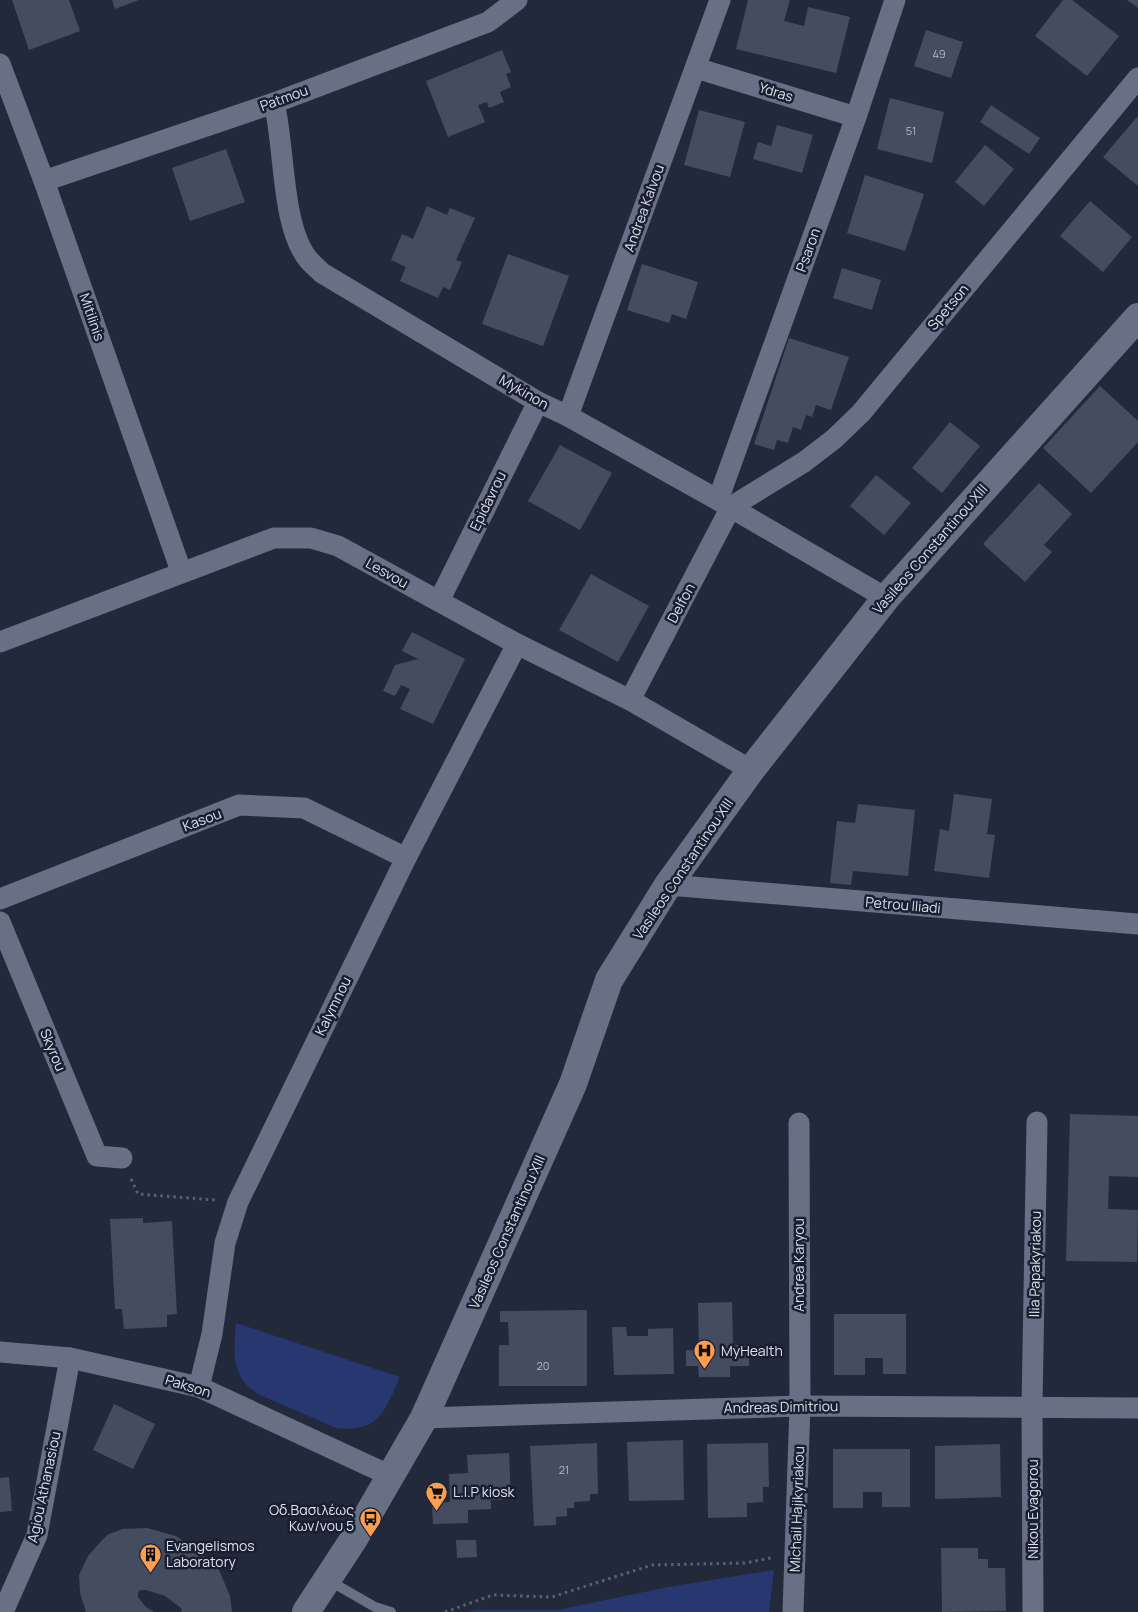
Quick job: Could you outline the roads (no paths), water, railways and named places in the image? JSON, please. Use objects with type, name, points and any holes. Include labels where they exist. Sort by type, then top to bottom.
[{"type":"street","name":"Patmou","points":[[44,181],[274,103],[488,22],[517,0]]},
{"type":"street","name":"Andrea Kalvou","points":[[568,416],[720,0]]},
{"type":"street","name":"Psaron","points":[[725,504],[895,0]]},
{"type":"street","name":"Mitilinis","points":[[0,64],[44,181],[182,571]]},
{"type":"street","name":"Ydras","points":[[696,68],[856,117]]},
{"type":"street","name":"Spetson","points":[[725,504],[804,462],[834,439],[861,413],[1138,78]]},
{"type":"street","name":"Mykinon","points":[[274,103],[278,119],[290,221],[307,259],[322,272],[538,402],[568,416],[725,504],[886,598]]},
{"type":"street","name":"Vasileos Constantinou XIII","points":[[306,1612],[355,1537],[424,1418],[573,1084],[608,980],[668,885],[751,770],[886,598],[1138,317]]},
{"type":"street","name":"Epidavrou","points":[[439,601],[538,402]]},
{"type":"street","name":"Delfon","points":[[630,700],[725,504]]},
{"type":"street","name":"Lesvou","points":[[0,642],[182,571],[274,538],[311,538],[338,546],[517,644],[630,700],[751,770]]},
{"type":"street","name":"Kalymnou","points":[[199,1387],[212,1334],[225,1243],[238,1202],[406,858],[517,644]]},
{"type":"street","name":"Kasou","points":[[0,899],[239,805],[304,808],[406,858]]},
{"type":"street","name":"Petrou Iliadi","points":[[668,885],[1138,924]]},
{"type":"street","name":"Skyrou","points":[[0,922],[97,1156],[122,1158]]},
{"type":"street","name":"Ilia Papakyriakou","points":[[1032,1406],[1037,1122]]},
{"type":"street","name":"Andrea Karyou","points":[[799,1123],[800,1406]]},
{"type":"street","name":"Pakson","points":[[0,1352],[70,1358],[199,1387],[390,1476]]},
{"type":"street","name":"Agiou Athanasiou","points":[[3,1612],[37,1535],[70,1358]]},
{"type":"street","name":"Andreas Dimitriou","points":[[424,1418],[800,1406],[1138,1408]]},
{"type":"street","name":"Michail Hajikyriakou","points":[[793,1612],[800,1406]]},
{"type":"street","name":"Nikou Evagorou","points":[[1032,1406],[1034,1612]]},
{"type":"lane","points":[[327,1579],[375,1607],[390,1612]]},
{"type":"place","name":"MyHealth","points":[[705,1370]]},
{"type":"place","name":"L.I.P kiosk","points":[[437,1511]]},
{"type":"place","name":"Οδ.Βασιλέως Κων/νου 5","points":[[370,1537]]},
{"type":"place","name":"Evangelismos Laboratory","points":[[150,1573]]}]
